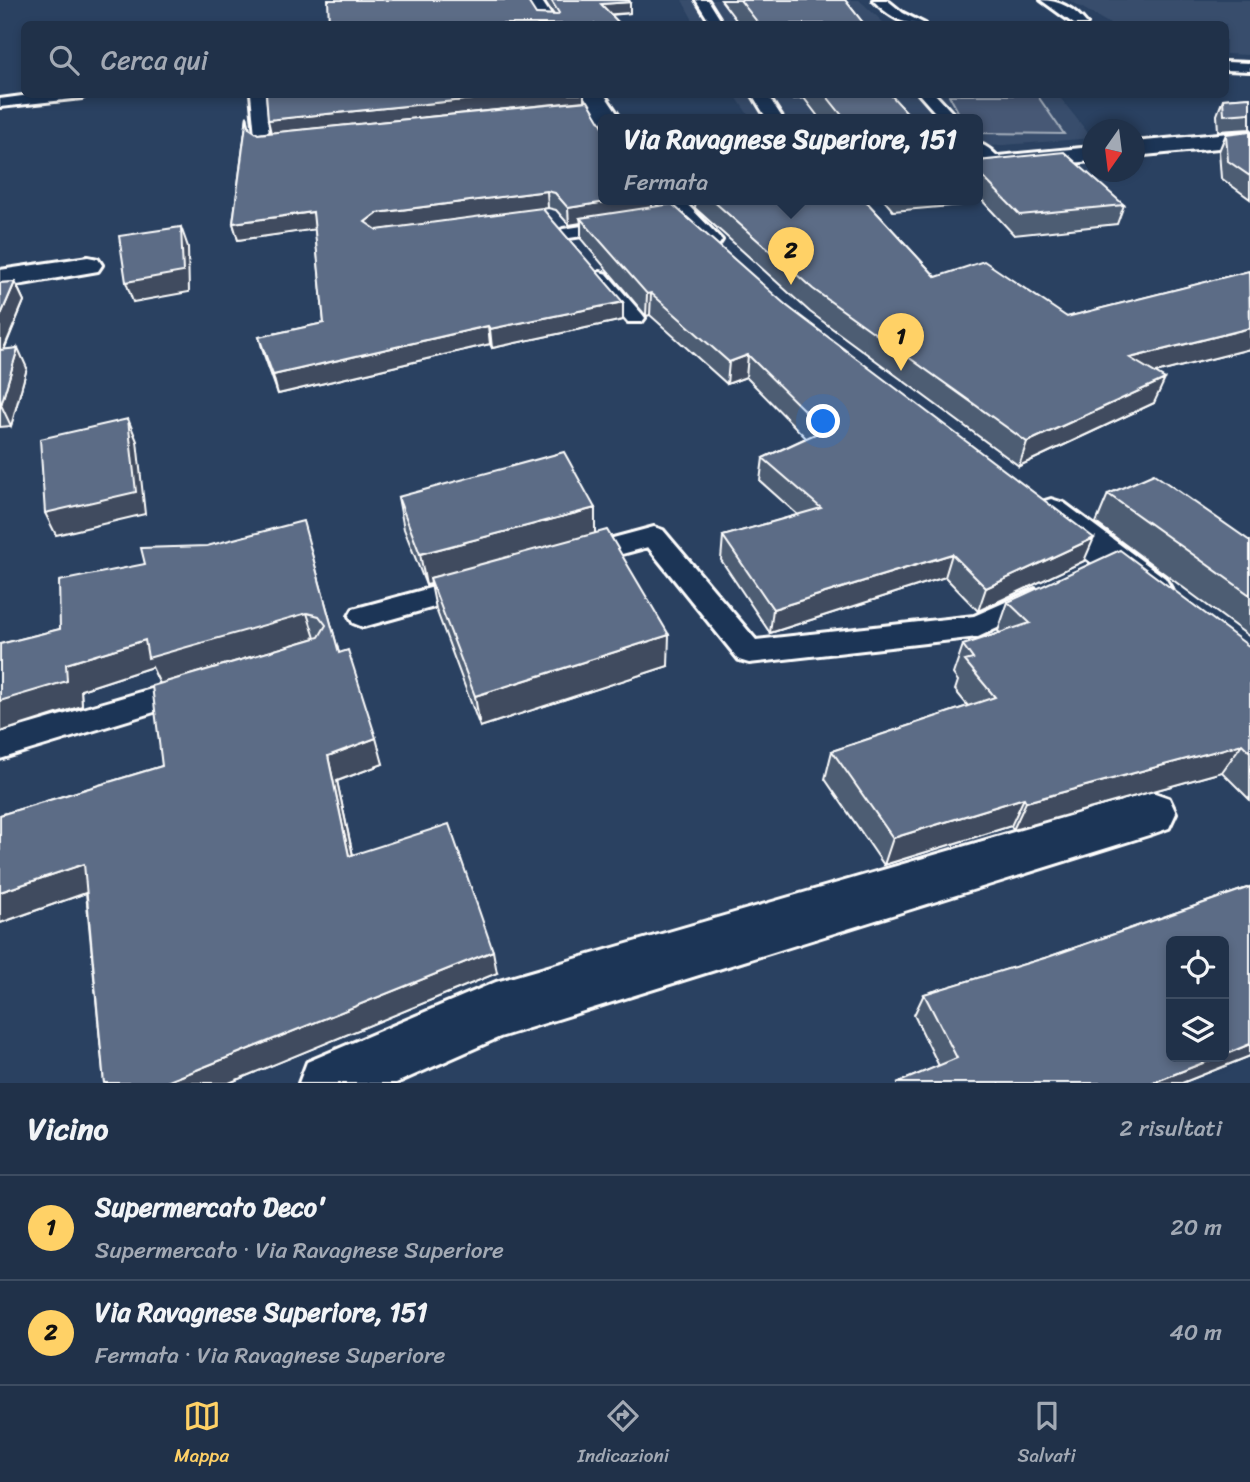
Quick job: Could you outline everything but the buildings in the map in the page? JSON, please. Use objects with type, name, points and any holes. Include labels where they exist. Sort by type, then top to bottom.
[{"type":"street","points":[[532,0],[546,21]]},
{"type":"street","points":[[1145,148],[1250,138]]},
{"type":"street","points":[[984,159],[1082,154]]},
{"type":"street","points":[[668,211],[730,259]]},
{"type":"street","points":[[0,279],[88,265]]},
{"type":"street","points":[[1027,494],[1103,567],[1177,608]]},
{"type":"street","points":[[328,1083],[496,1010],[1152,814]]},
{"type":"lane","points":[[702,0],[715,21]]},
{"type":"lane","points":[[879,0],[899,16],[912,21]]},
{"type":"lane","points":[[1047,0],[1078,21]]},
{"type":"lane","points":[[1229,66],[1250,67]]},
{"type":"lane","points":[[0,103],[46,98]]},
{"type":"lane","points":[[258,98],[262,142],[302,138]]},
{"type":"lane","points":[[762,98],[772,114]]},
{"type":"lane","points":[[930,98],[945,114]]},
{"type":"lane","points":[[548,216],[635,318]]},
{"type":"lane","points":[[563,234],[629,224]]},
{"type":"lane","points":[[561,562],[653,536],[749,652],[978,626],[1053,590]]},
{"type":"lane","points":[[363,616],[495,580]]},
{"type":"lane","points":[[0,746],[211,683]]},
{"type":"shaded area","points":[[682,0],[859,0],[882,21],[693,21]]},
{"type":"shaded area","points":[[1069,0],[1250,0],[1250,55],[1229,54],[1229,21],[1105,21]]},
{"type":"shaded area","points":[[737,98],[1060,98],[1082,125],[1082,139],[983,147],[983,114],[748,114]]},
{"type":"shaded area","points":[[951,98],[1039,98],[1064,134],[983,133],[983,114],[959,114]]},
{"type":"place","name":"Via Ravagnese Superiore, 151","points":[[791,285]]},
{"type":"place","name":"Supermercato Deco'","points":[[901,371]]}]
